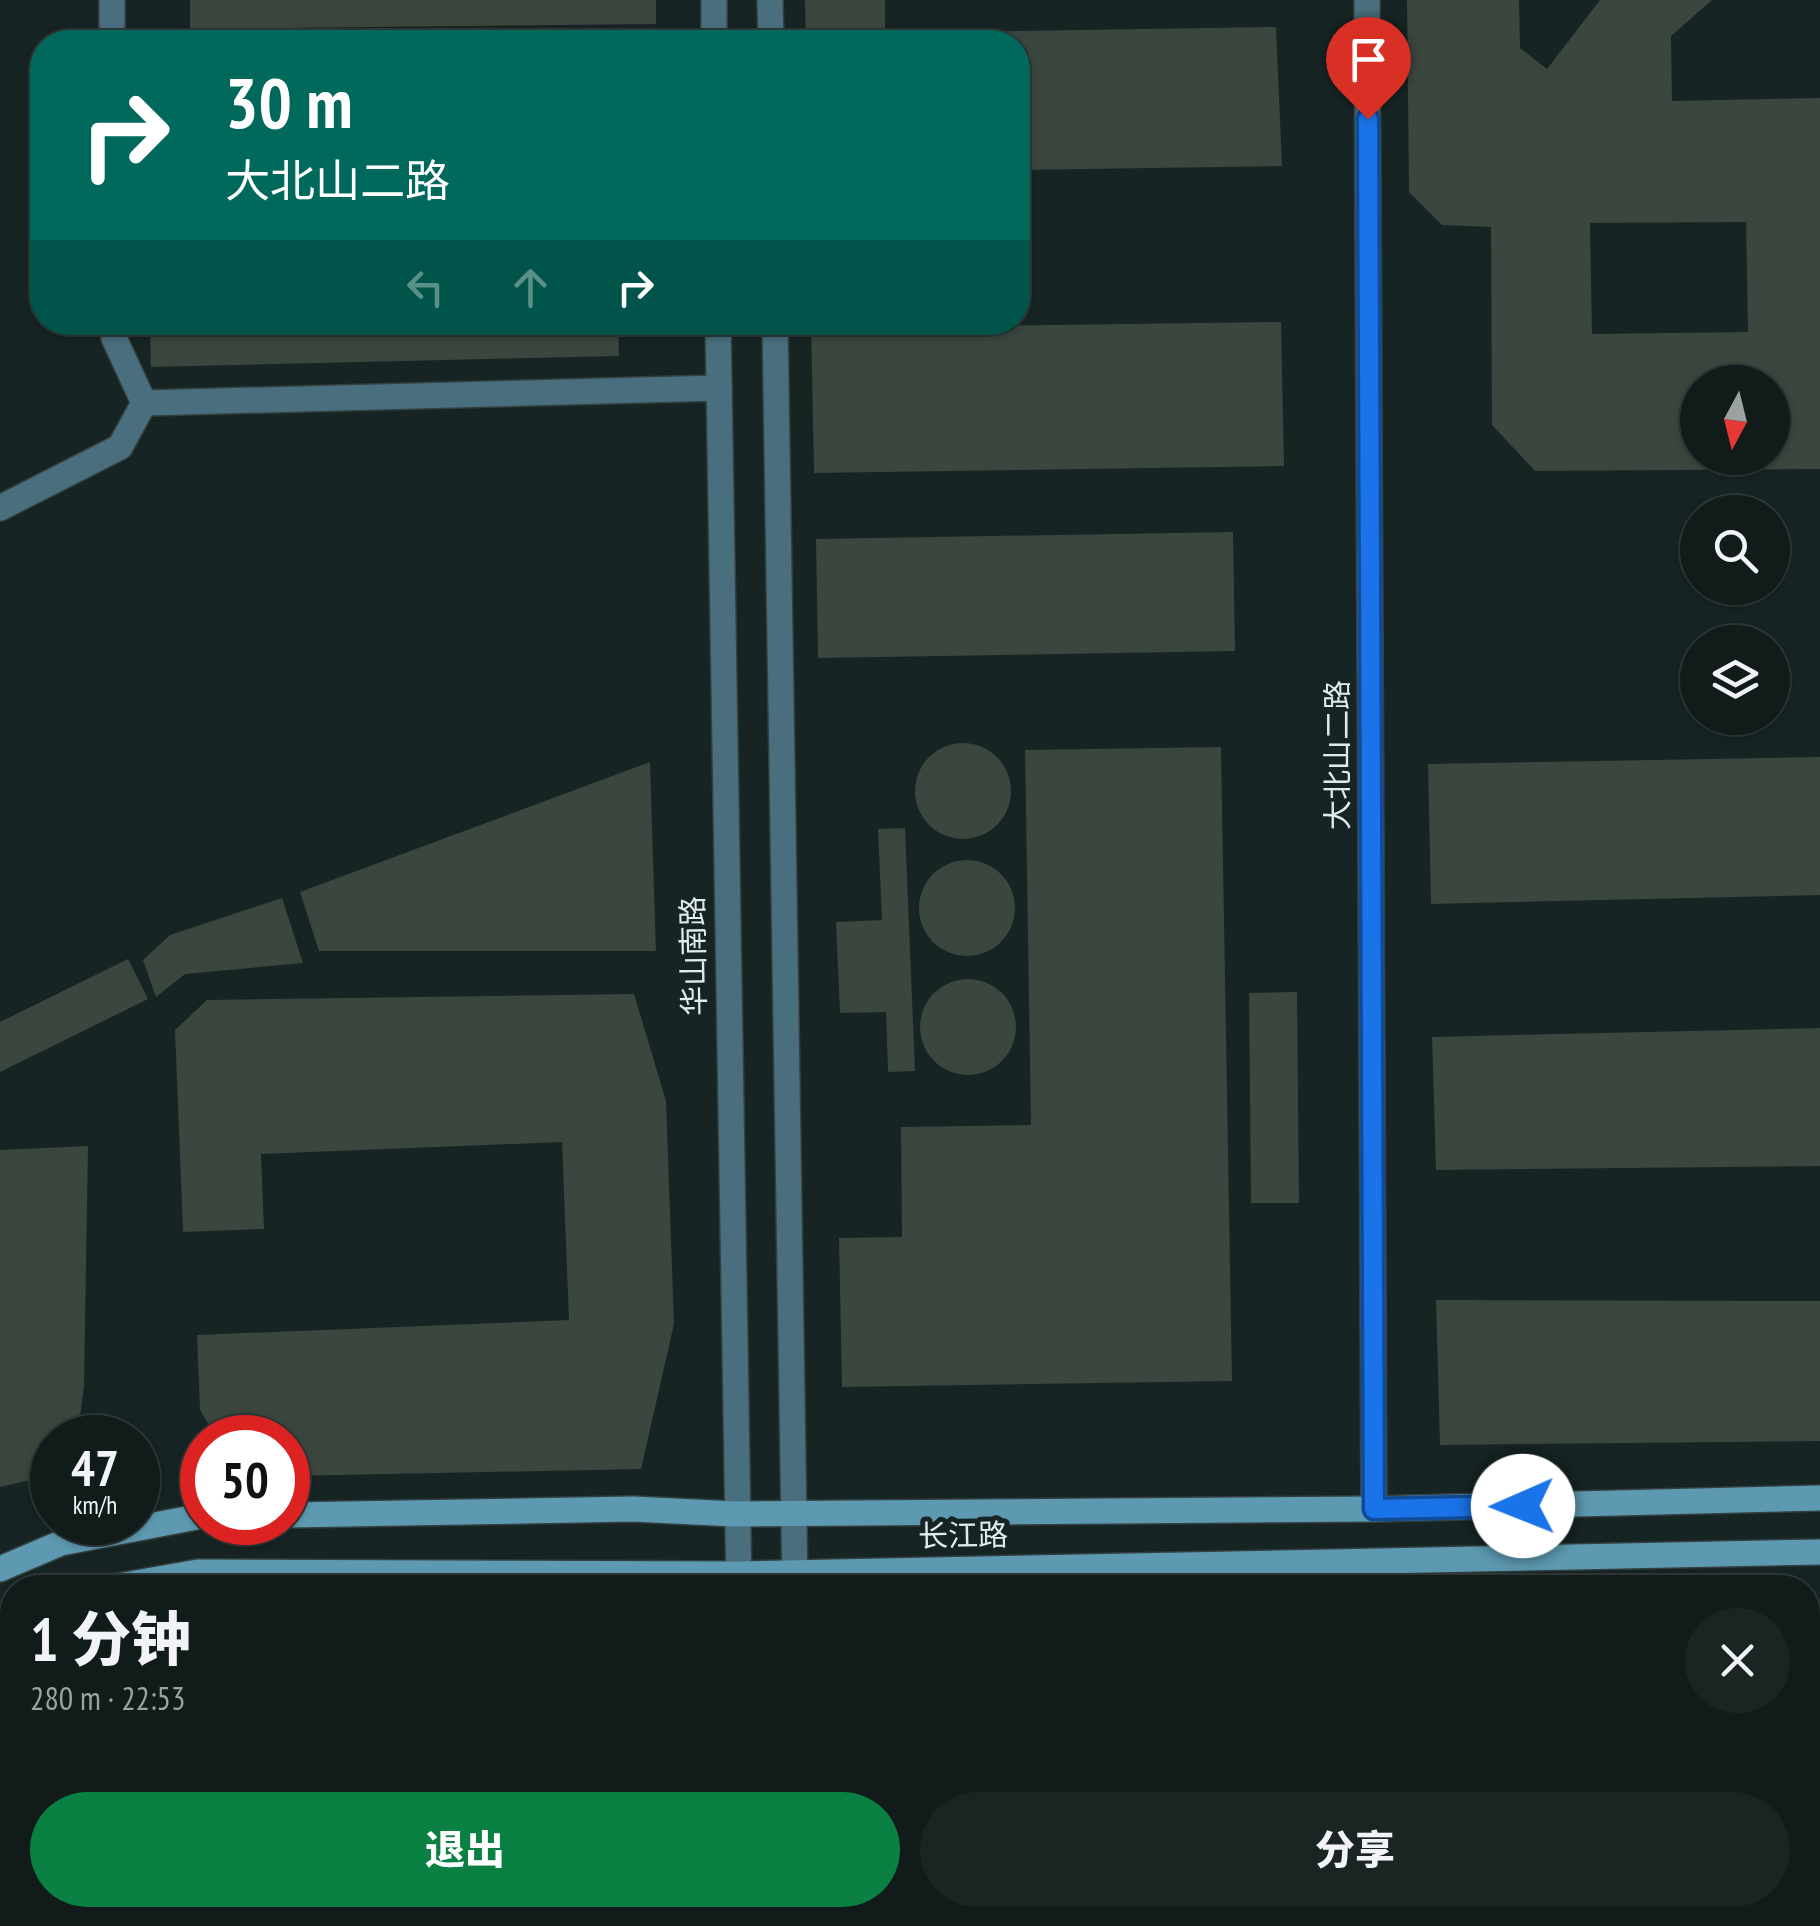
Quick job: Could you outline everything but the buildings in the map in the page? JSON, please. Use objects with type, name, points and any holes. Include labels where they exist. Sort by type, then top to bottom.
[{"type":"main road","name":"长江路","points":[[310,1515],[633,1509],[735,1514],[1374,1509],[1820,1498]]},
{"type":"main road","points":[[0,1569],[61,1543],[180,1520]]},
{"type":"main road","name":"长江路","points":[[1398,1575],[1820,1552]]},
{"type":"main road","name":"长江路","points":[[181,1575],[198,1572],[378,1575]]},
{"type":"street","points":[[112,0],[112,30]]},
{"type":"street","points":[[714,0],[714,30]]},
{"type":"street","points":[[770,0],[771,30]]},
{"type":"street","name":"大北山二路","points":[[1367,0],[1374,1509]]},
{"type":"street","points":[[114,335],[144,403]]},
{"type":"street","name":"华山南路","points":[[718,335],[739,1575]]},
{"type":"street","points":[[775,335],[794,1575]]},
{"type":"street","points":[[144,403],[719,388]]},
{"type":"street","points":[[0,508],[120,446],[144,403]]},
{"type":"route","points":[[1368,119],[1374,1509],[1523,1506]]}]
